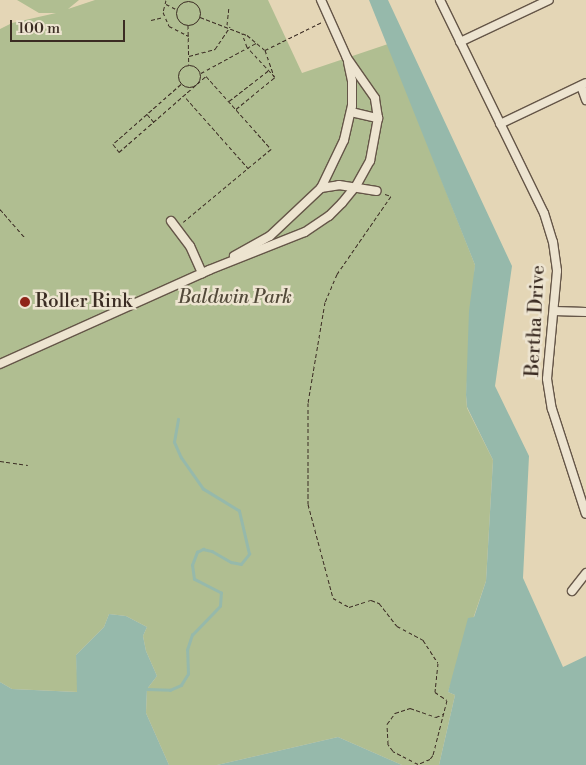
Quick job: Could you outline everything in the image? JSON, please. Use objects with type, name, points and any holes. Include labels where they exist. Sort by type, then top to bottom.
[{"type":"street","points":[[0,364],[206,272],[305,232],[329,216],[356,186],[374,146],[378,118],[375,98],[347,58],[320,0]]},
{"type":"street","name":"Bertha Drive","points":[[440,0],[544,214],[553,242],[557,270],[547,379],[555,417],[586,514]]},
{"type":"street","points":[[460,42],[548,0]]},
{"type":"street","points":[[206,272],[270,236],[321,188],[344,140],[351,112],[352,82],[347,58]]},
{"type":"street","points":[[500,124],[583,85],[586,100]]},
{"type":"street","points":[[351,112],[378,118]]},
{"type":"street","points":[[321,188],[339,184],[377,191]]},
{"type":"street","points":[[174,224],[206,272]]},
{"type":"street","points":[[554,311],[586,312]]},
{"type":"street","points":[[572,591],[586,573]]},
{"type":"path","points":[[166,0],[164,4],[165,17],[176,32],[189,36]]},
{"type":"path","points":[[176,9],[188,0],[197,4],[200,16]]},
{"type":"path","points":[[164,4],[176,9]]},
{"type":"path","points":[[227,26],[229,6]]},
{"type":"path","points":[[176,9],[178,20],[188,25]]},
{"type":"path","points":[[188,25],[200,16]]},
{"type":"path","points":[[200,16],[230,26],[265,50],[275,77]]},
{"type":"path","points":[[151,20],[165,17]]},
{"type":"path","points":[[265,50],[329,18]]},
{"type":"path","points":[[188,25],[189,64]]},
{"type":"path","points":[[189,56],[215,48],[230,26]]},
{"type":"path","points":[[242,33],[247,47],[275,77]]},
{"type":"path","points":[[197,83],[200,73],[256,43]]},
{"type":"path","points":[[189,64],[200,73]]},
{"type":"path","points":[[181,84],[178,72],[189,64]]},
{"type":"path","points":[[174,224],[272,149],[206,76],[205,70]]},
{"type":"path","points":[[228,101],[268,70]]},
{"type":"path","points":[[181,84],[113,144],[119,152],[185,97],[206,76]]},
{"type":"path","points":[[235,109],[275,77]]},
{"type":"path","points":[[181,84],[194,86]]},
{"type":"path","points":[[185,97],[248,168]]},
{"type":"path","points":[[147,114],[154,123]]},
{"type":"path","points":[[377,191],[391,196],[337,274],[326,302],[308,403],[308,504],[333,598],[349,607],[371,600],[379,602],[397,626],[423,640],[438,663],[435,692],[447,700],[433,755],[427,762],[412,762],[388,744],[387,724],[395,713],[410,708],[436,717],[443,714]]},
{"type":"path","points":[[0,209],[25,238]]},
{"type":"path","points":[[0,461],[28,465]]},
{"type":"green space","name":"Baldwin Park","points":[[17,0],[79,0],[68,9],[95,0],[268,0],[302,73],[388,44],[475,265],[466,395],[467,408],[493,460],[486,581],[448,692],[455,695],[439,765],[402,765],[338,737],[217,765],[169,765],[146,713],[147,689],[157,676],[146,651],[143,636],[147,627],[126,616],[109,614],[104,627],[76,655],[78,692],[12,689],[0,682],[0,29],[12,23],[56,13],[39,13]]},
{"type":"shaded area","points":[[369,0],[388,0],[512,266],[495,386],[529,456],[523,578],[563,667],[586,656],[586,765],[439,765],[455,695],[448,692],[468,618],[474,617],[486,581],[493,460],[467,407],[469,311],[475,265]]},
{"type":"shaded area","points":[[109,614],[126,616],[147,627],[143,636],[146,651],[157,676],[147,689],[146,713],[169,765],[0,765],[0,682],[12,689],[77,692],[76,655],[104,627]]},
{"type":"shaded area","points":[[338,737],[402,765],[217,765]]},
{"type":"waterway","points":[[147,689],[170,690],[181,685],[188,674],[187,650],[192,635],[220,606],[221,593],[194,579],[192,565],[197,552],[203,549],[212,551],[231,562],[241,564],[249,554],[239,511],[203,489],[181,458],[174,442],[178,419]]},
{"type":"place","name":"Roller Rink","points":[[25,302]]}]
